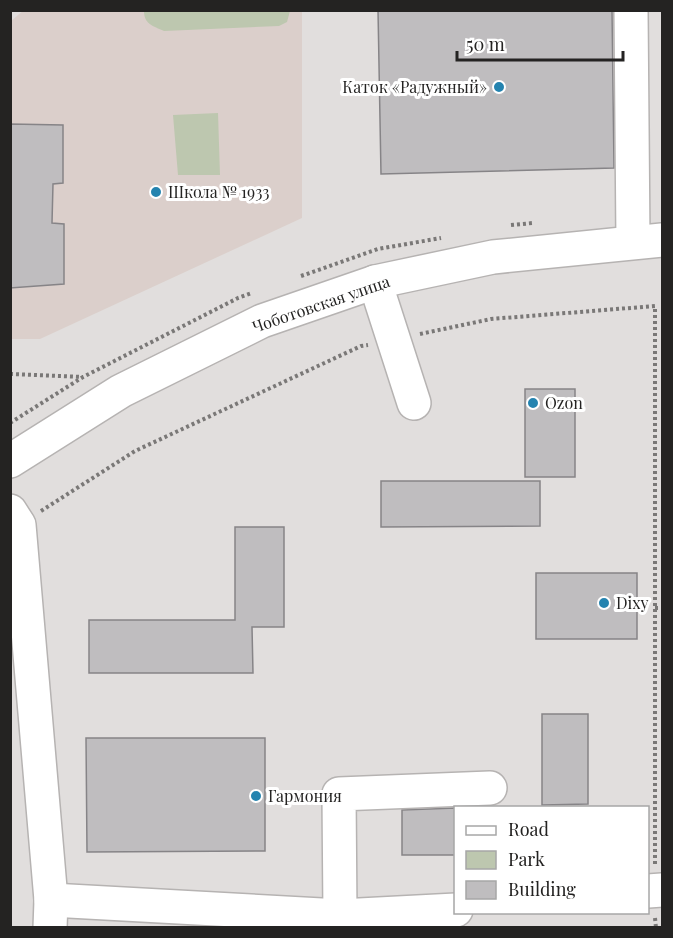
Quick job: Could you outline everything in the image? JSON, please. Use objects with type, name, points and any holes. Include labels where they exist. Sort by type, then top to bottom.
[{"type":"main road","points":[[631,10],[648,241]]},
{"type":"main road","name":"Чоботовская улица","points":[[10,461],[121,391],[252,326],[375,282],[493,257],[648,241]]},
{"type":"main road","points":[[375,282],[414,403]]},
{"type":"main road","points":[[15,518],[51,914],[340,916],[454,910]]},
{"type":"main road","points":[[340,916],[339,794],[490,788]]},
{"type":"path","points":[[15,518],[135,451],[361,346],[491,319],[655,306],[655,890]]},
{"type":"path","points":[[10,374],[83,376]]},
{"type":"path","points":[[655,608],[663,608]]},
{"type":"shaded area","name":"Школа № 1933","points":[[24,10],[302,11],[302,218],[40,339],[11,339],[11,21]]},
{"type":"green space","points":[[144,10],[290,11],[287,22],[279,26],[164,31],[147,22]]},
{"type":"green space","points":[[218,113],[220,175],[178,175],[173,115]]},
{"type":"building","name":"Каток «Радужный»","points":[[378,10],[612,10],[614,168],[381,174]]},
{"type":"building","points":[[10,124],[63,125],[63,183],[53,184],[52,223],[64,224],[64,284],[10,288]]},
{"type":"building","points":[[525,389],[575,389],[575,477],[525,477]]},
{"type":"building","points":[[381,481],[540,481],[540,526],[381,527]]},
{"type":"building","points":[[235,527],[284,527],[284,627],[252,627],[253,673],[89,673],[89,620],[235,620]]},
{"type":"building","points":[[536,573],[637,573],[637,639],[536,639]]},
{"type":"building","points":[[542,714],[588,714],[588,804],[542,805]]},
{"type":"building","points":[[86,738],[265,738],[265,851],[87,852]]},
{"type":"building","points":[[454,808],[454,855],[402,855],[402,810]]},
{"type":"place","name":"Каток «Радужный»","points":[[499,87]]},
{"type":"place","name":"Школа № 1933","points":[[156,192]]},
{"type":"place","name":"Ozon","points":[[533,403]]},
{"type":"place","name":"Dixy","points":[[604,603]]},
{"type":"place","name":"Гармония","points":[[256,796]]}]
